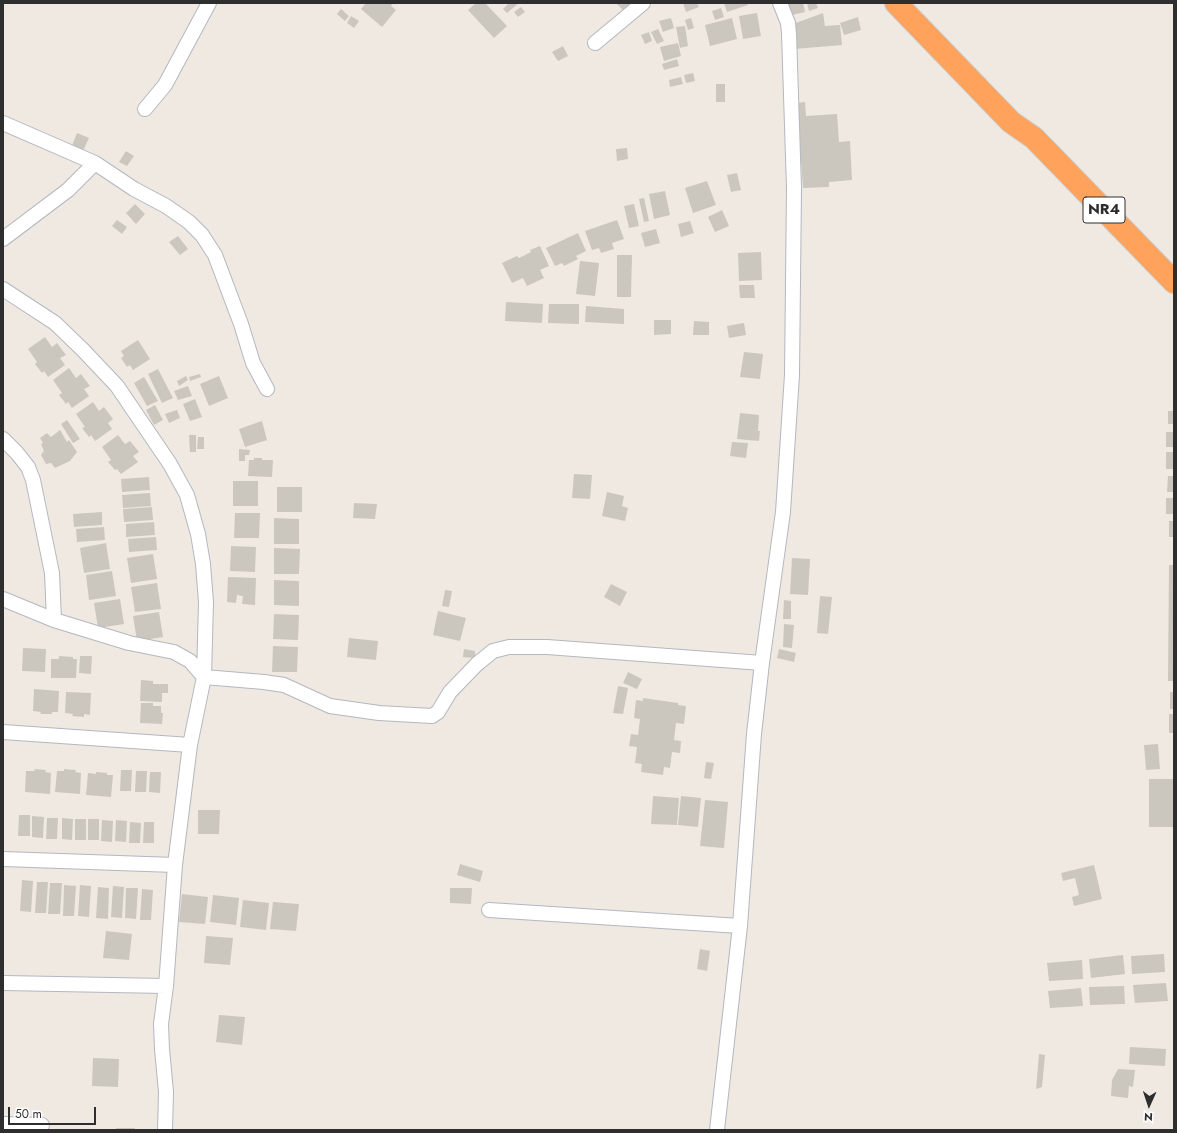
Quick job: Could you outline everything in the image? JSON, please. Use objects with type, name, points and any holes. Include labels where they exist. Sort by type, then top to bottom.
[{"type":"highway","name":"NR4","points":[[896,3],[1011,122],[1034,138],[1174,282]]},
{"type":"street","points":[[145,109],[165,85],[209,3]]},
{"type":"street","points":[[594,43],[644,3]]},
{"type":"street","points":[[717,1130],[740,926],[754,734],[762,663],[783,512],[792,375],[794,188],[789,33],[788,24],[780,3]]},
{"type":"street","points":[[3,123],[95,163],[134,189],[166,206],[189,222],[202,235],[215,255],[254,362],[267,389]]},
{"type":"street","points":[[3,239],[68,190],[95,163]]},
{"type":"street","points":[[3,289],[55,323],[84,350],[117,386],[170,464],[187,495],[198,534],[204,572],[206,602],[204,677],[190,744],[175,865],[166,986],[161,1024],[166,1092],[166,1130]]},
{"type":"street","points":[[3,439],[17,452],[28,467],[33,480],[52,573],[54,620]]},
{"type":"street","points":[[3,599],[54,620],[129,643],[174,652],[190,661],[204,677],[264,682],[284,686],[330,706],[379,713],[432,716],[438,712],[450,692],[477,664],[493,651],[509,647],[547,647],[762,663]]},
{"type":"street","points":[[3,732],[190,744]]},
{"type":"street","points":[[3,859],[175,865]]},
{"type":"street","points":[[489,910],[740,926]]},
{"type":"street","points":[[3,983],[166,986]]},
{"type":"street","points":[[3,1124],[42,1125]]},
{"type":"building","points":[[366,3],[393,3],[391,6],[396,10],[382,27],[361,9]]},
{"type":"building","points":[[476,3],[485,3],[507,26],[494,38],[468,10]]},
{"type":"building","points":[[509,3],[519,3],[507,13],[503,9]]},
{"type":"building","points":[[616,3],[631,3],[623,10]]},
{"type":"building","points":[[683,3],[697,3],[699,7],[686,12]]},
{"type":"building","points":[[724,3],[747,3],[748,5],[727,12]]},
{"type":"building","points":[[788,3],[803,3],[805,12],[792,15]]},
{"type":"building","points":[[807,3],[816,3],[818,8],[809,11]]},
{"type":"building","points":[[521,7],[525,12],[518,17],[514,12]]},
{"type":"building","points":[[721,8],[724,17],[715,20],[712,11]]},
{"type":"building","points":[[341,9],[349,16],[345,21],[337,14]]},
{"type":"building","points":[[757,13],[761,36],[743,39],[739,16]]},
{"type":"building","points":[[823,13],[825,26],[840,25],[842,45],[794,49],[793,24]]},
{"type":"building","points":[[351,16],[359,21],[354,28],[347,23]]},
{"type":"building","points":[[858,17],[861,30],[844,35],[840,23]]},
{"type":"building","points":[[671,18],[674,28],[663,32],[659,21]]},
{"type":"building","points":[[691,18],[694,28],[688,30],[685,20]]},
{"type":"building","points":[[732,18],[737,39],[710,46],[705,25]]},
{"type":"building","points":[[685,26],[688,46],[680,48],[676,27]]},
{"type":"building","points":[[658,29],[664,41],[657,44],[651,32]]},
{"type":"building","points":[[649,32],[652,41],[645,44],[641,35]]},
{"type":"building","points":[[678,43],[681,56],[664,61],[660,47]]},
{"type":"building","points":[[563,46],[568,56],[558,61],[552,52]]},
{"type":"building","points":[[677,59],[679,66],[664,70],[662,64]]},
{"type":"building","points":[[693,73],[695,81],[686,83],[684,75]]},
{"type":"building","points":[[681,77],[683,84],[670,87],[669,80]]},
{"type":"building","points":[[716,84],[725,84],[725,102],[716,102]]},
{"type":"building","points":[[805,102],[806,116],[837,114],[839,142],[850,141],[852,180],[829,182],[829,187],[803,188],[797,103]]},
{"type":"building","points":[[77,133],[89,138],[82,153],[71,148]]},
{"type":"building","points":[[627,148],[628,159],[617,161],[616,149]]},
{"type":"building","points":[[126,151],[134,156],[127,166],[119,162]]},
{"type":"building","points":[[737,173],[741,190],[731,192],[727,175]]},
{"type":"building","points":[[707,181],[716,205],[693,213],[685,188]]},
{"type":"building","points":[[665,191],[670,215],[654,219],[649,194]]},
{"type":"building","points":[[644,198],[649,221],[644,222],[639,199]]},
{"type":"building","points":[[135,204],[145,214],[136,224],[126,213]]},
{"type":"building","points":[[634,204],[639,226],[629,228],[624,206]]},
{"type":"building","points":[[722,210],[729,226],[715,232],[708,217]]},
{"type":"building","points":[[117,220],[127,227],[122,234],[112,226]]},
{"type":"building","points":[[617,220],[624,239],[612,243],[614,249],[601,253],[599,248],[592,250],[585,231]]},
{"type":"building","points":[[690,221],[694,233],[681,237],[678,224]]},
{"type":"building","points":[[656,229],[660,243],[645,247],[641,233]]},
{"type":"building","points":[[578,233],[586,251],[576,256],[578,259],[564,266],[562,263],[555,266],[546,248]]},
{"type":"building","points":[[178,236],[188,249],[180,255],[169,242]]},
{"type":"building","points":[[540,246],[549,266],[540,270],[544,278],[527,286],[523,278],[512,283],[502,263],[517,256],[519,258],[531,252],[530,250]]},
{"type":"building","points":[[761,252],[762,280],[739,281],[738,253]]},
{"type":"building","points":[[617,255],[632,255],[631,297],[617,297]]},
{"type":"building","points":[[580,261],[599,263],[595,296],[576,294]]},
{"type":"building","points":[[739,285],[754,285],[755,298],[740,298]]},
{"type":"building","points":[[506,302],[543,304],[542,323],[505,321]]},
{"type":"building","points":[[549,304],[579,304],[579,324],[548,323]]},
{"type":"building","points":[[586,306],[624,309],[624,324],[585,322]]},
{"type":"building","points":[[654,320],[671,320],[671,334],[654,335]]},
{"type":"building","points":[[694,321],[709,322],[709,335],[693,335]]},
{"type":"building","points":[[744,323],[746,335],[729,338],[727,326]]},
{"type":"building","points":[[45,337],[52,347],[57,343],[66,355],[60,358],[65,365],[48,377],[44,371],[42,373],[35,364],[37,362],[28,349]]},
{"type":"building","points":[[138,340],[150,359],[133,370],[130,365],[127,367],[121,358],[124,356],[121,351]]},
{"type":"building","points":[[744,352],[763,354],[760,379],[740,377]]},
{"type":"building","points":[[69,368],[76,378],[81,374],[90,386],[84,389],[89,396],[72,408],[68,402],[66,404],[59,395],[62,393],[53,380]]},
{"type":"building","points":[[158,369],[173,398],[162,403],[148,374]]},
{"type":"building","points":[[200,374],[201,377],[190,381],[189,377]]},
{"type":"building","points":[[186,376],[188,380],[179,386],[177,381]]},
{"type":"building","points":[[219,376],[228,398],[209,406],[200,384]]},
{"type":"building","points":[[144,377],[158,401],[147,406],[134,383]]},
{"type":"building","points":[[188,386],[192,396],[178,400],[174,391]]},
{"type":"building","points":[[195,399],[202,417],[190,421],[183,404]]},
{"type":"building","points":[[93,402],[99,411],[104,407],[113,419],[108,423],[112,429],[95,441],[91,435],[89,437],[82,428],[85,427],[76,414]]},
{"type":"building","points":[[155,405],[163,420],[154,425],[146,410]]},
{"type":"building","points":[[177,410],[180,418],[169,423],[165,414]]},
{"type":"building","points":[[1168,411],[1174,411],[1174,424],[1168,424]]},
{"type":"building","points":[[740,413],[759,415],[759,441],[737,439]]},
{"type":"building","points":[[67,420],[80,439],[73,443],[61,424]]},
{"type":"building","points":[[262,421],[267,440],[245,447],[239,429]]},
{"type":"building","points":[[60,430],[67,442],[69,440],[77,452],[70,461],[55,468],[51,463],[46,464],[41,455],[44,451],[41,444],[43,443],[40,438],[47,433],[51,437]]},
{"type":"building","points":[[1166,432],[1174,432],[1174,447],[1166,447]]},
{"type":"building","points":[[118,435],[125,444],[130,441],[139,452],[133,456],[138,462],[121,474],[108,462],[111,460],[102,447]]},
{"type":"building","points":[[189,435],[196,435],[196,452],[190,452]]},
{"type":"building","points":[[198,437],[204,437],[204,449],[197,449]]},
{"type":"building","points":[[732,442],[748,443],[746,458],[730,456]]},
{"type":"building","points":[[239,449],[250,450],[249,455],[245,455],[245,461],[239,461]]},
{"type":"building","points":[[1166,452],[1174,452],[1174,469],[1166,469]]},
{"type":"building","points":[[254,458],[273,460],[272,477],[248,476],[249,460],[254,460]]},
{"type":"building","points":[[574,474],[592,475],[590,499],[572,498]]},
{"type":"building","points":[[1168,476],[1174,476],[1174,492],[1167,492]]},
{"type":"building","points":[[149,477],[150,490],[122,492],[121,479]]},
{"type":"building","points":[[233,481],[258,481],[258,506],[233,506]]},
{"type":"building","points":[[277,487],[302,487],[302,512],[277,512]]},
{"type":"building","points":[[607,492],[624,496],[622,506],[628,508],[625,521],[602,516]]},
{"type":"building","points":[[150,493],[151,506],[123,508],[122,495]]},
{"type":"building","points":[[1166,498],[1174,498],[1174,514],[1166,514]]},
{"type":"building","points":[[354,503],[377,504],[375,519],[353,518]]},
{"type":"building","points":[[152,507],[153,520],[124,522],[123,509]]},
{"type":"building","points":[[102,512],[102,525],[74,527],[73,514]]},
{"type":"building","points":[[235,513],[260,513],[259,538],[234,538]]},
{"type":"building","points":[[274,518],[299,519],[299,544],[274,544]]},
{"type":"building","points":[[1169,521],[1174,521],[1174,537],[1169,537]]},
{"type":"building","points":[[154,522],[155,535],[126,537],[126,524]]},
{"type":"building","points":[[104,527],[105,540],[77,542],[76,529]]},
{"type":"building","points":[[156,537],[157,550],[129,552],[128,539]]},
{"type":"building","points":[[106,543],[110,569],[84,573],[80,548]]},
{"type":"building","points":[[231,546],[256,547],[255,572],[230,571]]},
{"type":"building","points":[[274,548],[300,549],[299,574],[274,574]]},
{"type":"building","points":[[153,554],[157,579],[131,583],[127,558]]},
{"type":"building","points":[[792,558],[810,559],[808,595],[790,594]]},
{"type":"building","points":[[1169,565],[1174,565],[1174,681],[1168,681]]},
{"type":"building","points":[[112,571],[116,596],[89,600],[86,575]]},
{"type":"building","points":[[228,577],[256,578],[255,605],[242,604],[243,596],[237,595],[236,603],[227,602]]},
{"type":"building","points":[[274,580],[299,581],[299,606],[274,605]]},
{"type":"building","points":[[157,583],[161,609],[135,612],[131,587]]},
{"type":"building","points":[[611,584],[627,592],[620,606],[604,597]]},
{"type":"building","points":[[445,590],[452,591],[449,607],[442,606]]},
{"type":"building","points":[[820,596],[832,597],[828,634],[817,633]]},
{"type":"building","points":[[120,599],[124,624],[98,628],[94,603]]},
{"type":"building","points":[[784,600],[791,601],[791,619],[783,619]]},
{"type":"building","points":[[438,611],[466,618],[460,641],[433,635]]},
{"type":"building","points":[[159,612],[163,637],[137,641],[133,616]]},
{"type":"building","points":[[274,614],[299,615],[298,640],[273,639]]},
{"type":"building","points":[[784,624],[794,625],[792,648],[783,647]]},
{"type":"building","points":[[349,638],[378,641],[376,660],[347,657]]},
{"type":"building","points":[[273,646],[298,647],[297,672],[272,672]]},
{"type":"building","points":[[23,648],[46,649],[45,672],[22,671]]},
{"type":"building","points":[[464,649],[475,651],[475,658],[463,657]]},
{"type":"building","points":[[779,649],[796,653],[794,662],[777,658]]},
{"type":"building","points":[[59,656],[73,657],[73,659],[77,659],[76,678],[51,678],[51,659],[59,659]]},
{"type":"building","points":[[80,656],[92,656],[91,674],[79,673]]},
{"type":"building","points":[[628,672],[642,679],[637,689],[623,683]]},
{"type":"building","points":[[141,680],[153,681],[153,684],[168,684],[168,693],[162,693],[162,702],[140,701]]},
{"type":"building","points":[[618,686],[628,688],[623,714],[613,713]]},
{"type":"building","points":[[34,689],[59,691],[58,712],[52,712],[52,714],[40,714],[41,712],[33,711]]},
{"type":"building","points":[[66,692],[91,693],[90,715],[84,714],[84,717],[72,716],[73,714],[65,713]]},
{"type":"building","points":[[1170,692],[1174,692],[1174,709],[1170,709]]},
{"type":"building","points":[[643,698],[678,703],[678,705],[686,706],[684,724],[676,723],[674,740],[681,741],[680,753],[672,752],[670,768],[664,767],[663,775],[641,772],[642,764],[635,763],[637,747],[629,746],[631,734],[638,735],[640,719],[634,718],[636,700],[643,701]]},
{"type":"building","points":[[141,703],[153,703],[153,706],[161,706],[161,713],[163,713],[162,724],[140,723]]},
{"type":"building","points":[[1169,714],[1174,714],[1174,733],[1169,733]]},
{"type":"building","points":[[1158,744],[1160,769],[1146,770],[1144,745]]},
{"type":"building","points":[[706,762],[714,763],[711,779],[704,778]]},
{"type":"building","points":[[34,769],[46,770],[45,772],[51,773],[50,794],[25,792],[26,771],[35,771]]},
{"type":"building","points":[[64,769],[76,770],[75,772],[81,773],[80,794],[55,792],[57,771],[64,771]]},
{"type":"building","points":[[121,770],[132,770],[131,791],[120,791]]},
{"type":"building","points":[[136,771],[147,771],[146,792],[135,792]]},
{"type":"building","points":[[96,772],[113,775],[111,797],[86,795],[88,773],[96,774]]},
{"type":"building","points":[[150,772],[161,772],[160,793],[149,792]]},
{"type":"building","points":[[1149,779],[1174,779],[1174,827],[1149,827]]},
{"type":"building","points":[[653,796],[679,798],[677,825],[651,824]]},
{"type":"building","points":[[681,796],[701,798],[698,827],[678,825]]},
{"type":"building","points":[[705,800],[728,802],[724,848],[700,846]]},
{"type":"building","points":[[198,810],[220,810],[219,834],[198,834]]},
{"type":"building","points":[[19,815],[30,815],[30,836],[18,836]]},
{"type":"building","points":[[32,816],[44,817],[43,838],[32,837]]},
{"type":"building","points":[[47,818],[58,818],[57,839],[46,839]]},
{"type":"building","points":[[62,818],[73,819],[72,840],[62,839]]},
{"type":"building","points":[[75,819],[86,819],[86,840],[75,840]]},
{"type":"building","points":[[88,819],[99,819],[99,840],[88,840]]},
{"type":"building","points":[[102,820],[113,821],[112,842],[101,841]]},
{"type":"building","points":[[116,820],[127,821],[126,842],[115,841]]},
{"type":"building","points":[[130,822],[141,823],[140,843],[129,843]]},
{"type":"building","points":[[144,822],[154,822],[154,843],[143,843]]},
{"type":"building","points":[[460,864],[483,871],[480,882],[457,875]]},
{"type":"building","points":[[1094,865],[1102,899],[1074,906],[1072,897],[1079,895],[1075,878],[1063,881],[1061,873]]},
{"type":"building","points":[[22,880],[33,881],[31,912],[20,911]]},
{"type":"building","points":[[37,882],[48,882],[46,913],[35,913]]},
{"type":"building","points":[[50,883],[62,883],[60,914],[48,914]]},
{"type":"building","points":[[64,885],[76,886],[74,916],[63,916]]},
{"type":"building","points":[[80,885],[91,886],[89,917],[78,916]]},
{"type":"building","points":[[113,886],[124,887],[122,918],[111,917]]},
{"type":"building","points":[[98,887],[109,888],[108,919],[96,918]]},
{"type":"building","points":[[126,888],[138,888],[136,919],[125,918]]},
{"type":"building","points":[[450,888],[472,888],[471,904],[450,903]]},
{"type":"building","points":[[142,889],[153,890],[151,920],[140,920]]},
{"type":"building","points":[[182,894],[208,897],[205,924],[179,922]]},
{"type":"building","points":[[213,895],[239,898],[236,925],[210,922]]},
{"type":"building","points":[[243,900],[269,903],[266,930],[240,927]]},
{"type":"building","points":[[273,902],[299,904],[296,931],[270,929]]},
{"type":"building","points":[[106,931],[132,934],[129,960],[103,958]]},
{"type":"building","points":[[206,936],[233,938],[230,965],[204,963]]},
{"type":"building","points":[[700,949],[710,951],[707,971],[697,969]]},
{"type":"building","points":[[1164,954],[1165,972],[1132,974],[1131,956]]},
{"type":"building","points":[[1123,955],[1125,974],[1091,978],[1089,959]]},
{"type":"building","points":[[1082,960],[1083,979],[1049,981],[1047,963]]},
{"type":"building","points":[[1166,983],[1168,1001],[1135,1003],[1133,985]]},
{"type":"building","points":[[1124,986],[1125,1004],[1090,1005],[1089,987]]},
{"type":"building","points":[[1081,988],[1083,1006],[1050,1008],[1048,991]]},
{"type":"building","points":[[219,1015],[245,1017],[242,1045],[216,1042]]},
{"type":"building","points":[[1130,1047],[1166,1049],[1165,1066],[1129,1064]]},
{"type":"building","points":[[1039,1054],[1045,1055],[1042,1087],[1036,1089]]},
{"type":"building","points":[[93,1058],[119,1059],[118,1087],[92,1086]]},
{"type":"building","points":[[1118,1069],[1135,1070],[1133,1087],[1129,1086],[1128,1098],[1111,1096],[1112,1080]]},
{"type":"building","points":[[116,1128],[135,1128],[135,1130],[116,1130]]}]
